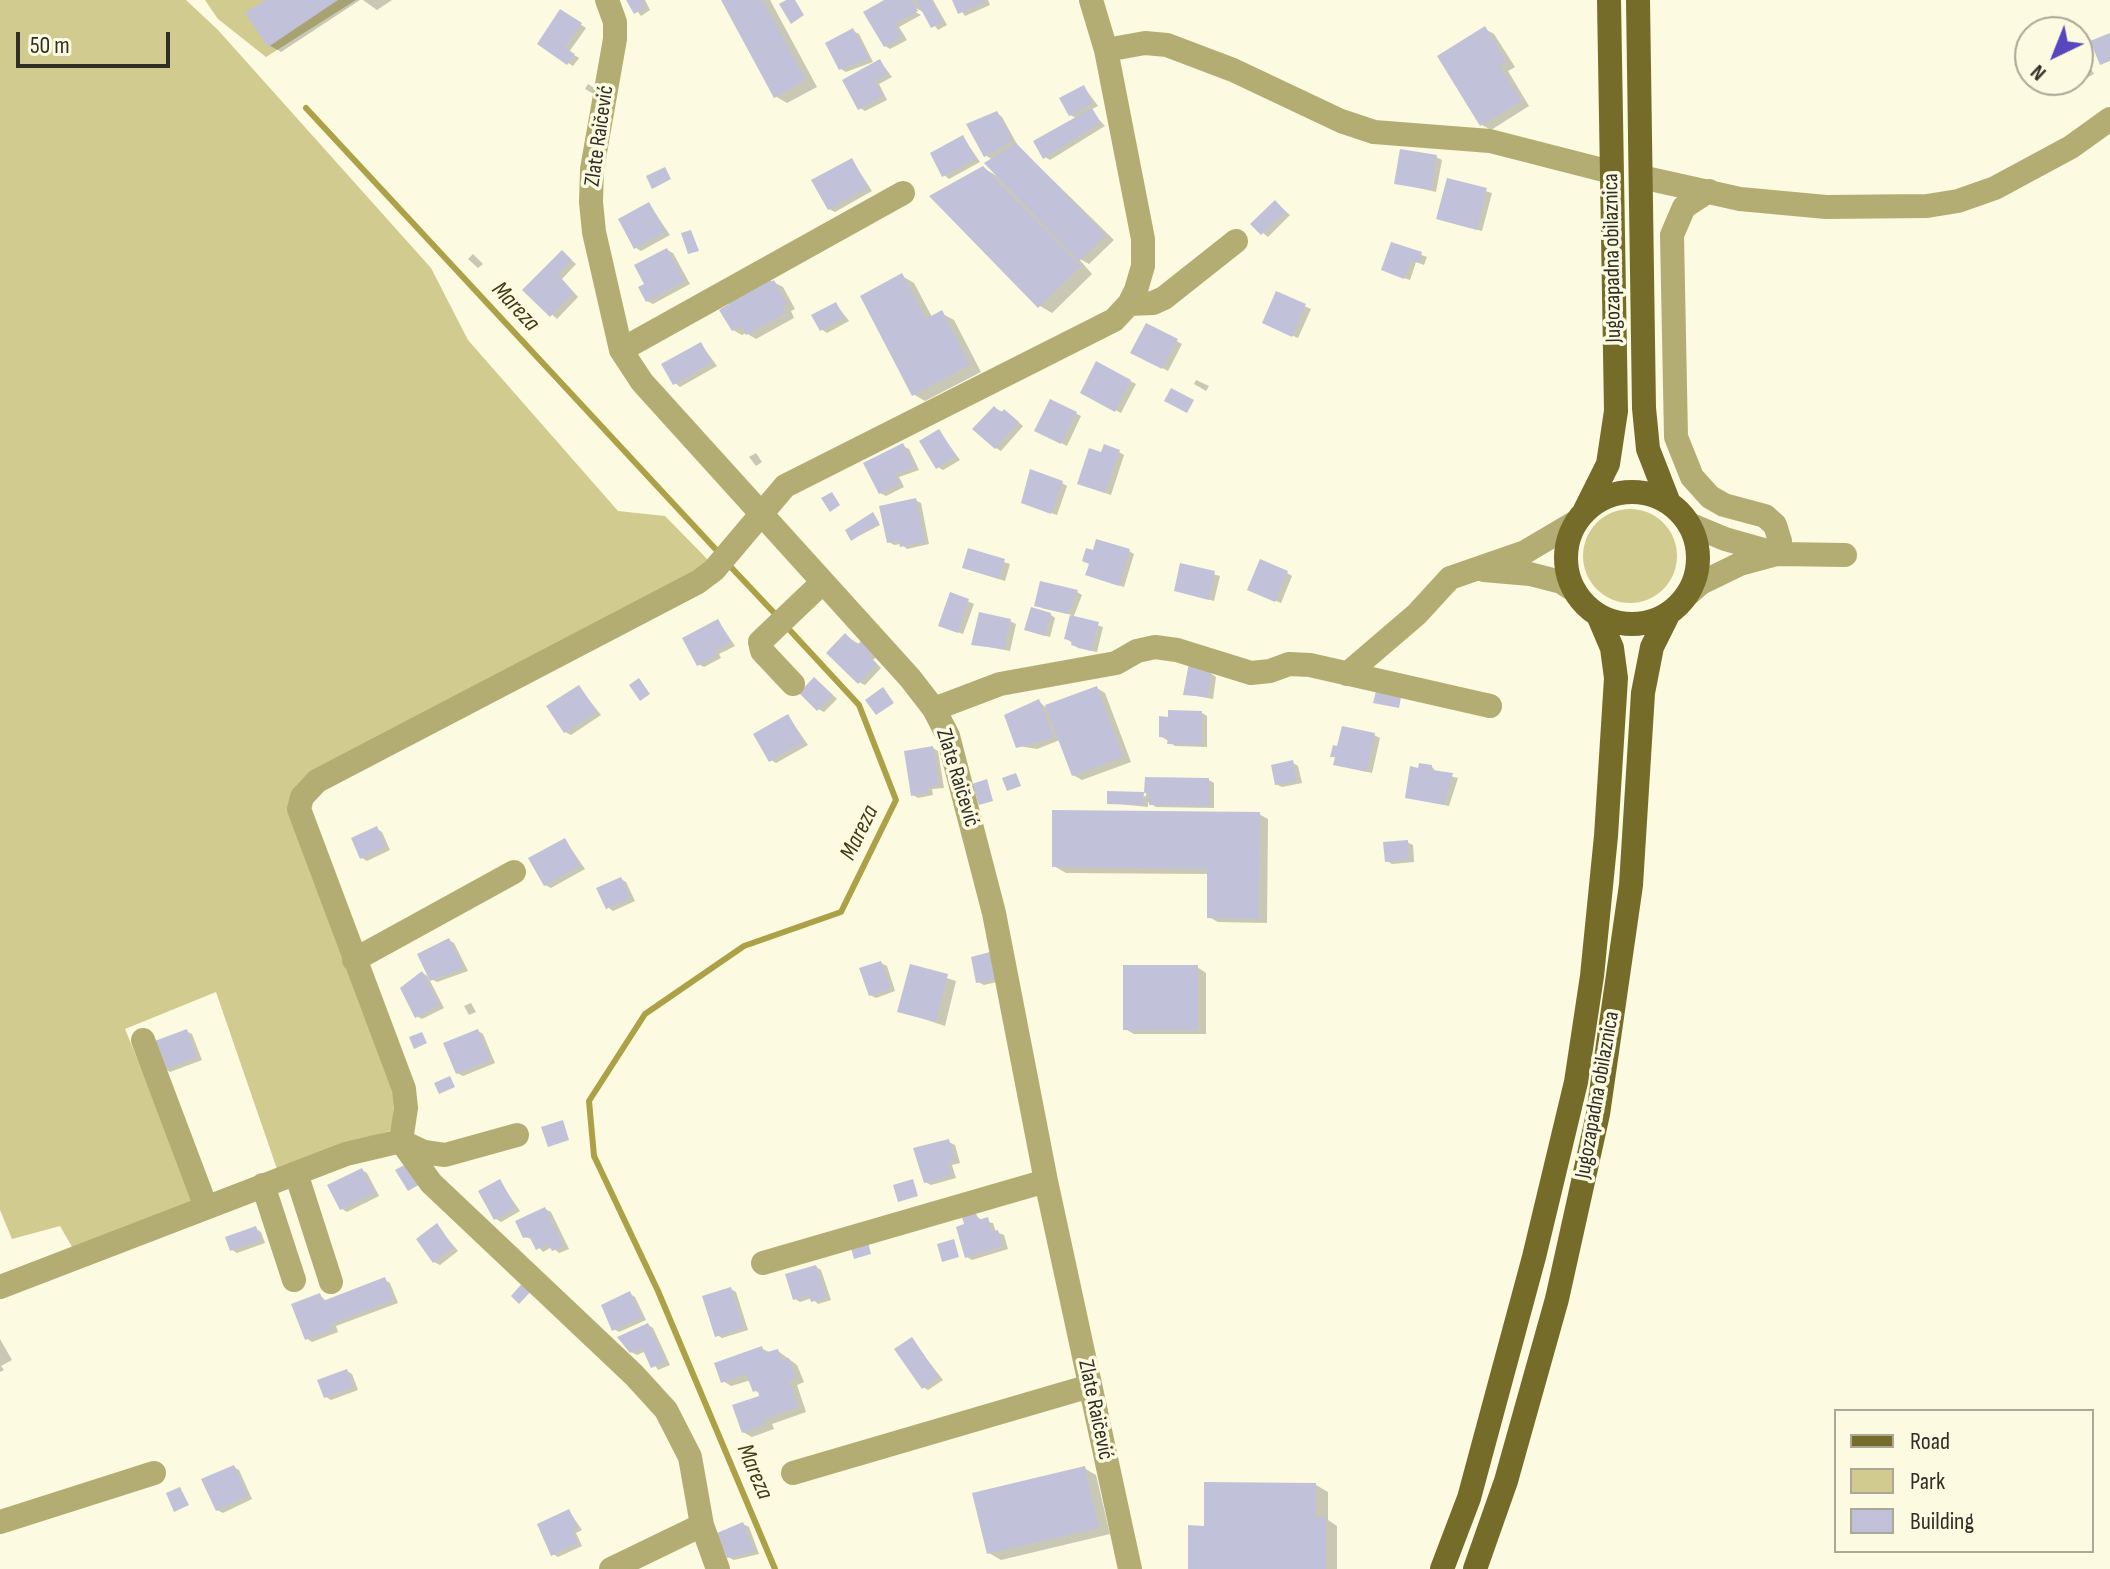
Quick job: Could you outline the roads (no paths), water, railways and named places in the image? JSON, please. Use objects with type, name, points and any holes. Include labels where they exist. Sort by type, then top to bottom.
[{"type":"main road","name":"Jugozapadna obilaznica","points":[[1580,516],[1608,464],[1616,411],[1609,0]]},
{"type":"main road","name":"Jugozapadna obilaznica","points":[[1638,0],[1644,418],[1648,449],[1669,503]]},
{"type":"main road","points":[[1626,491],[1648,494],[1669,503],[1689,524],[1698,561],[1677,604],[1633,624],[1598,615],[1575,591],[1565,557],[1580,516],[1604,497],[1626,491]]},
{"type":"main road","name":"Jugozapadna obilaznica","points":[[1475,1569],[1506,1481],[1557,1299],[1598,1114],[1631,885],[1645,680],[1652,647],[1677,604]]},
{"type":"main road","name":"Jugozapadna obilaznica","points":[[1442,1569],[1477,1470],[1534,1257],[1576,1082],[1592,976],[1606,836],[1616,678],[1612,648],[1598,615]]},
{"type":"street","name":"Zlate Raičević","points":[[607,0],[615,22],[615,39],[592,169],[591,202],[594,232],[621,350],[642,382],[910,678],[934,709],[948,736],[994,913],[1046,1181],[1130,1569]]},
{"type":"street","points":[[718,1569],[702,1525],[690,1457],[666,1410],[634,1375],[431,1183],[401,1141],[406,1108],[404,1089],[301,822],[299,809],[308,788],[714,570],[785,486],[1114,320],[1129,304],[1143,266],[1143,239],[1106,50],[1091,0]]},
{"type":"street","points":[[1106,50],[1145,43],[1167,45],[1261,82],[1341,121],[1374,132],[1490,141],[1611,172]]},
{"type":"street","points":[[1641,177],[1740,199],[1826,207],[1927,206],[1958,201],[2041,165],[2110,119]]},
{"type":"street","points":[[1709,191],[1684,207],[1672,235],[1676,437],[1692,477],[1710,497],[1724,505],[1765,516],[1775,525],[1780,541],[1778,554]]},
{"type":"street","points":[[621,350],[903,193]]},
{"type":"street","points":[[1129,304],[1153,303],[1164,298],[1236,241]]},
{"type":"street","points":[[1347,674],[1417,614],[1450,578],[1525,552],[1580,516]]},
{"type":"street","points":[[1689,524],[1725,539],[1778,554],[1845,555]]},
{"type":"street","points":[[1677,604],[1701,583],[1740,564],[1778,554]]},
{"type":"street","points":[[1470,570],[1530,574],[1561,582],[1575,591]]},
{"type":"street","points":[[793,684],[759,646],[823,582]]},
{"type":"street","points":[[934,709],[1000,684],[1116,663],[1137,651],[1155,647],[1177,650],[1251,673],[1270,671],[1289,664],[1310,665],[1490,706]]},
{"type":"street","points":[[354,960],[514,872]]},
{"type":"street","points":[[143,1040],[206,1207]]},
{"type":"street","points":[[0,1287],[346,1154],[401,1141],[424,1152],[445,1155],[517,1135]]},
{"type":"street","points":[[296,1173],[331,1282]]},
{"type":"street","points":[[763,1263],[1046,1181]]},
{"type":"street","points":[[263,1185],[294,1280]]},
{"type":"street","points":[[793,1473],[1090,1386]]},
{"type":"street","points":[[0,1522],[154,1473]]},
{"type":"street","points":[[611,1569],[702,1525]]},
{"type":"waterway","name":"Mareza","points":[[306,108],[721,555]]},
{"type":"waterway","name":"Mareza","points":[[728,564],[778,617]]},
{"type":"waterway","name":"Mareza","points":[[775,1569],[658,1291],[594,1156],[589,1101],[645,1014],[744,946],[841,912],[896,800],[859,705],[785,625]]}]
